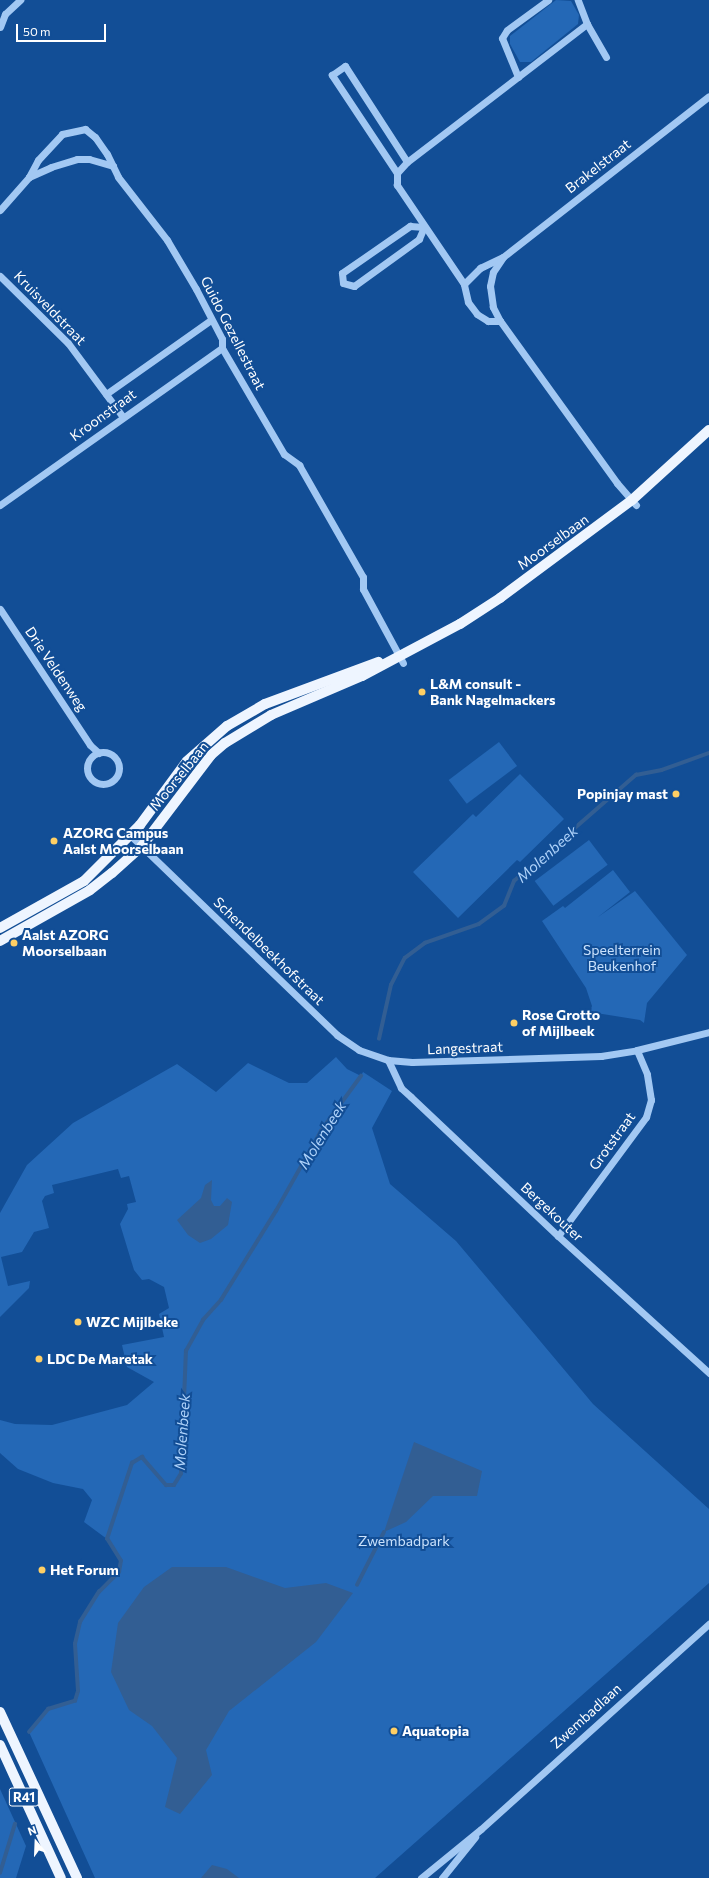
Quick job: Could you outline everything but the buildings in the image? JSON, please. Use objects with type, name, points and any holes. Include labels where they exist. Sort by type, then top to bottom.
[{"type":"main road","name":"Moorselbaan","points":[[0,928],[84,881],[130,835],[183,766],[227,726],[265,704],[401,659],[460,624],[500,598],[634,502],[709,430]]},
{"type":"main road","name":"Moorselbaan","points":[[0,941],[90,890],[142,846],[211,755],[225,743],[245,729],[286,707],[361,672]]},
{"type":"main road","name":"R41","points":[[0,1712],[77,1878]]},
{"type":"main road","name":"R41","points":[[0,1745],[61,1878]]},
{"type":"street","points":[[0,27],[3,12],[20,0]]},
{"type":"street","points":[[518,77],[502,38],[507,30],[548,0]]},
{"type":"street","points":[[578,0],[587,24],[606,57]]},
{"type":"street","points":[[397,173],[407,162],[587,24]]},
{"type":"street","points":[[407,162],[345,66],[332,75],[397,173],[397,185],[464,284],[468,302],[477,314],[488,321],[500,321]]},
{"type":"street","name":"Brakelstraat","points":[[464,284],[480,268],[503,256],[709,96]]},
{"type":"street","name":"Guido Gezellestraat","points":[[29,177],[38,160],[56,138],[78,129],[85,129],[95,137],[118,177],[167,240],[196,289],[222,339],[222,348],[284,454],[299,465],[362,577],[363,588],[401,659]]},
{"type":"street","points":[[0,210],[29,177],[51,167],[77,159],[89,159],[113,166]]},
{"type":"street","points":[[410,226],[424,227],[419,239],[360,282],[354,286],[343,283],[342,273],[410,226]]},
{"type":"street","name":"Brakelstraat","points":[[503,256],[493,272],[490,286],[493,308],[500,321],[634,502]]},
{"type":"street","name":"Kruisveldstraat","points":[[0,276],[68,343],[123,417]]},
{"type":"street","name":"Kroonstraat","points":[[106,394],[211,320]]},
{"type":"street","name":"Kroonstraat","points":[[0,505],[222,348]]},
{"type":"street","name":"Drie Veldenweg","points":[[0,609],[96,755]]},
{"type":"street","name":"Drie Veldenweg","points":[[96,755],[112,756],[118,764],[117,775],[110,782],[101,784],[89,776],[87,766],[96,755]]},
{"type":"street","points":[[130,835],[142,846]]},
{"type":"street","name":"Schendelbeekhofstraat","points":[[142,846],[337,1035],[359,1050],[388,1060]]},
{"type":"street","name":"Langestraat","points":[[388,1060],[412,1062],[601,1056],[637,1050],[709,1032]]},
{"type":"street","name":"Grotstraat","points":[[558,1236],[646,1117],[651,1100],[647,1074],[637,1050]]},
{"type":"street","name":"Bergekouter","points":[[388,1060],[401,1088],[558,1236],[709,1374]]},
{"type":"street","name":"Zwembadlaan","points":[[421,1878],[481,1829],[709,1624]]},
{"type":"street","name":"Zwembadlaan","points":[[442,1878],[481,1829]]},
{"type":"green space","points":[[556,0],[571,1],[579,15],[578,24],[531,62],[520,62],[510,44],[510,36]]},
{"type":"green space","points":[[499,742],[517,766],[467,804],[449,780]]},
{"type":"green space","points":[[520,774],[564,819],[520,862],[517,860],[458,918],[413,872],[473,814],[476,817]]},
{"type":"green space","points":[[589,840],[608,865],[553,906],[535,881]]},
{"type":"green space","name":"Speelterrein Beukenhof","points":[[613,870],[630,892],[598,917],[635,891],[687,955],[647,1003],[644,1023],[640,1020],[590,1012],[592,1006],[586,988],[542,921],[563,906],[565,908]]},
{"type":"green space","name":"Zwembadpark","points":[[336,1057],[347,1069],[361,1076],[363,1072],[392,1091],[372,1128],[390,1184],[456,1241],[593,1404],[709,1509],[709,1583],[375,1878],[95,1878],[29,1732],[48,1709],[75,1701],[78,1691],[75,1644],[80,1622],[99,1592],[119,1572],[121,1561],[107,1539],[84,1522],[92,1500],[83,1489],[53,1483],[18,1469],[0,1453],[0,1420],[15,1424],[52,1425],[127,1405],[154,1382],[127,1367],[122,1345],[164,1337],[159,1314],[169,1308],[164,1287],[149,1279],[142,1280],[134,1270],[120,1224],[128,1209],[127,1204],[136,1202],[129,1176],[121,1178],[118,1169],[52,1185],[54,1193],[45,1196],[42,1201],[49,1228],[34,1232],[22,1252],[1,1257],[8,1286],[30,1281],[29,1288],[0,1317],[0,1213],[27,1165],[73,1123],[177,1064],[216,1092],[248,1063],[289,1083],[307,1083]]},
{"type":"green space","points":[[0,1789],[26,1846],[16,1878],[0,1878]]},
{"type":"shaded area","points":[[212,1180],[211,1200],[214,1206],[220,1206],[227,1198],[232,1202],[228,1225],[211,1239],[200,1243],[188,1235],[177,1220],[201,1198],[205,1185]]},
{"type":"shaded area","points":[[414,1442],[482,1471],[477,1496],[433,1496],[406,1522],[384,1532]]},
{"type":"shaded area","points":[[172,1567],[226,1567],[285,1588],[326,1583],[353,1593],[316,1642],[229,1711],[206,1750],[212,1775],[180,1814],[165,1807],[177,1758],[152,1726],[129,1710],[111,1672],[118,1623],[144,1587]]},
{"type":"shaded area","points":[[212,1865],[227,1869],[239,1878],[201,1878]]},
{"type":"waterway","name":"Molenbeek","points":[[379,1039],[391,985],[405,958],[425,943],[479,924],[504,906],[514,881],[636,775],[662,770],[709,753]]},
{"type":"waterway","name":"Molenbeek","points":[[29,1732],[48,1709],[75,1701],[78,1691],[75,1644],[80,1622],[99,1592],[119,1572],[121,1561],[107,1539],[132,1463],[142,1457],[166,1485],[174,1485],[181,1474],[186,1351],[203,1320],[221,1300],[276,1211],[321,1131],[361,1076]]},
{"type":"waterway","points":[[357,1585],[384,1532]]},
{"type":"waterway","name":"Molenbeek","points":[[0,1873],[15,1824]]},
{"type":"place","name":"L&M consult - Bank Nagelmackers","points":[[422,692]]},
{"type":"place","name":"Popinjay mast","points":[[676,794]]},
{"type":"place","name":"AZORG Campus Aalst Moorselbaan","points":[[54,841]]},
{"type":"place","name":"Aalst AZORG Moorselbaan","points":[[14,943]]},
{"type":"place","name":"Rose Grotto of Mijlbeek","points":[[514,1023]]},
{"type":"place","name":"WZC Mijlbeke","points":[[78,1322]]},
{"type":"place","name":"LDC De Maretak","points":[[39,1359]]},
{"type":"place","name":"Het Forum","points":[[42,1570]]},
{"type":"place","name":"Aquatopia","points":[[394,1731]]}]
